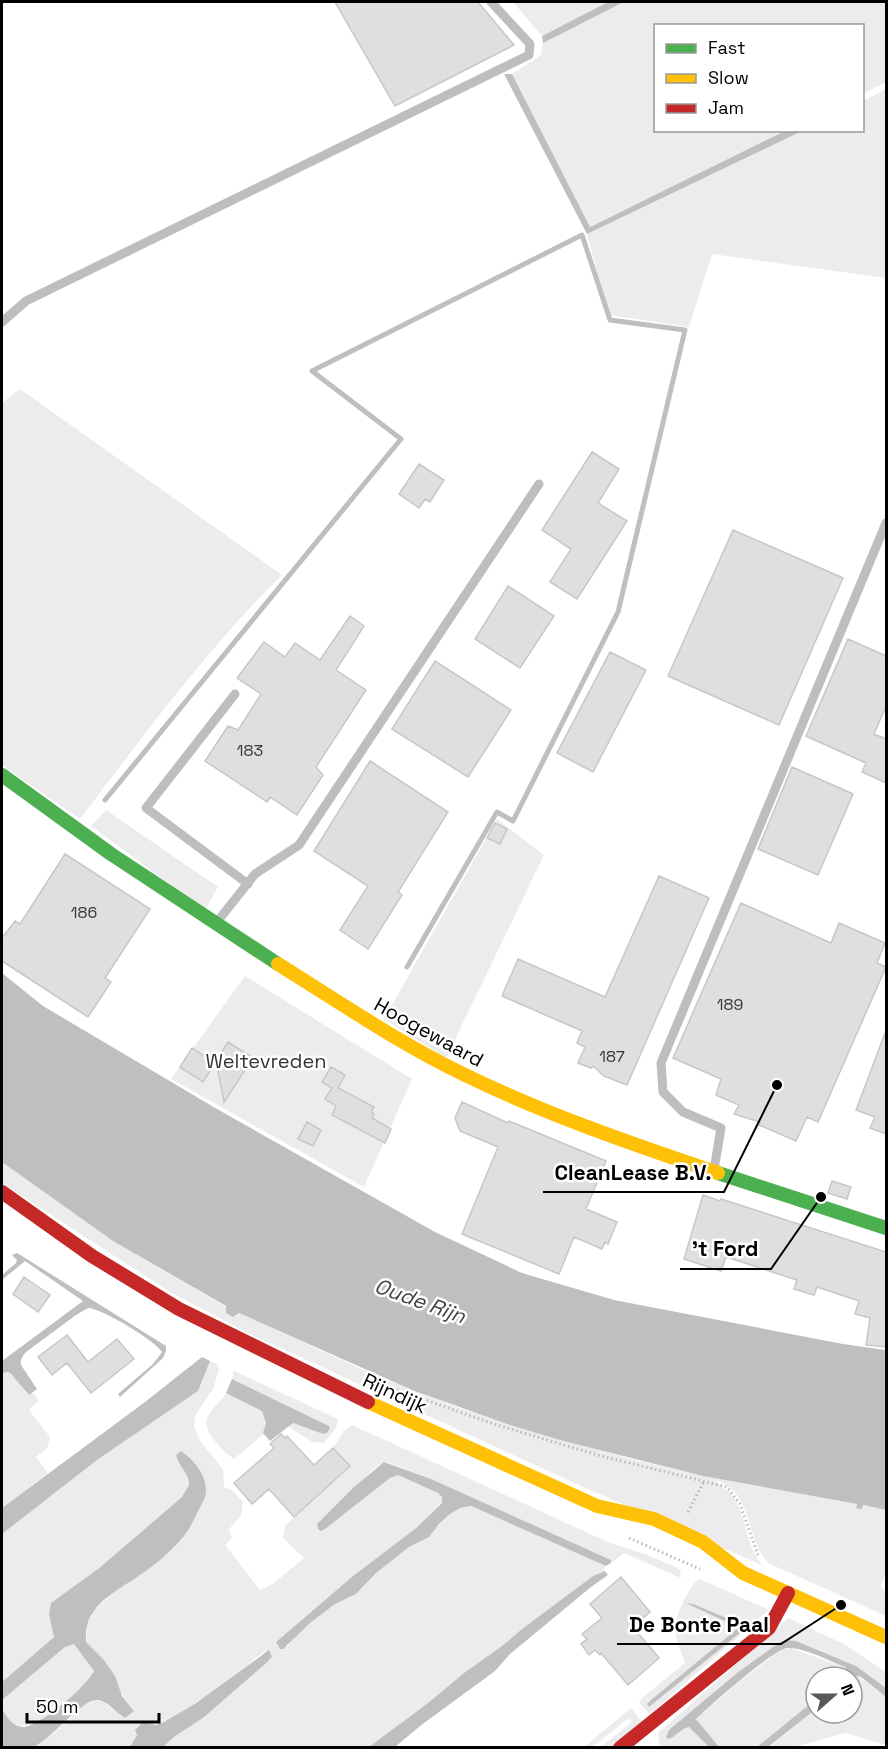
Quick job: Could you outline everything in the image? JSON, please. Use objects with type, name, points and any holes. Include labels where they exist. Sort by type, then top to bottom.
[{"type":"street","name":"Hoogewaard","points":[[2,775],[91,842],[322,994],[475,1080],[593,1128],[714,1172],[886,1228]]},
{"type":"street","name":"Rijndijk","points":[[2,1192],[92,1256],[169,1303],[281,1361],[403,1419],[597,1506],[654,1519],[703,1542],[743,1573],[886,1637]]},
{"type":"street","points":[[620,1748],[769,1628],[788,1593]]},
{"type":"lane","points":[[2,322],[26,301],[529,55],[530,44],[491,2]]},
{"type":"lane","points":[[215,924],[255,874],[299,845],[538,484]]},
{"type":"lane","points":[[714,1172],[721,1128],[683,1112],[663,1092],[661,1063],[886,523]]},
{"type":"lane","points":[[235,694],[146,808],[248,884]]},
{"type":"path","points":[[393,1388],[497,1425],[601,1456],[727,1487],[740,1504],[759,1557]]},
{"type":"green space","points":[[513,2],[608,2],[542,36]]},
{"type":"green space","points":[[624,2],[886,2],[886,82],[864,93],[864,24],[654,24],[654,132],[787,132],[589,227],[512,74],[541,55],[543,43]]},
{"type":"green space","points":[[886,89],[886,278],[712,254],[689,327],[609,315],[587,234],[800,132],[864,132],[864,100]]},
{"type":"green space","points":[[20,389],[282,575],[254,603],[202,663],[152,724],[80,819],[2,765],[2,403]]},
{"type":"green space","points":[[106,810],[218,887],[205,910],[91,826]]},
{"type":"green space","points":[[497,819],[544,855],[446,1058],[384,1019]]},
{"type":"green space","name":"Weltevreden","points":[[245,976],[412,1079],[364,1187],[171,1079]]},
{"type":"green space","points":[[2,1162],[113,1241],[226,1307],[233,1317],[239,1313],[370,1373],[459,1408],[631,1459],[703,1476],[857,1504],[856,1507],[862,1505],[886,1510],[886,1572],[881,1585],[886,1594],[886,1616],[770,1564],[756,1542],[737,1494],[727,1486],[714,1480],[735,1500],[753,1550],[764,1566],[581,1486],[250,1334],[170,1292],[2,1183]]},
{"type":"green space","points":[[210,1361],[217,1364],[219,1369],[213,1389],[196,1414],[194,1426],[200,1441],[223,1469],[224,1487],[232,1490],[243,1502],[241,1516],[229,1529],[232,1538],[225,1545],[260,1590],[274,1583],[304,1558],[283,1538],[285,1526],[350,1466],[333,1448],[344,1431],[352,1425],[610,1543],[676,1567],[680,1570],[681,1578],[624,1553],[611,1563],[611,1560],[431,1479],[387,1462],[378,1465],[320,1521],[325,1529],[390,1478],[398,1475],[438,1493],[442,1497],[442,1502],[415,1529],[353,1576],[276,1642],[287,1647],[310,1623],[335,1604],[356,1594],[376,1573],[409,1547],[426,1538],[450,1514],[460,1508],[471,1506],[600,1563],[606,1566],[603,1569],[605,1571],[593,1576],[369,1747],[163,1747],[203,1718],[263,1666],[265,1651],[190,1706],[163,1722],[145,1725],[130,1747],[30,1747],[54,1733],[82,1707],[95,1700],[103,1702],[125,1718],[134,1711],[117,1687],[115,1676],[86,1642],[87,1625],[94,1611],[113,1593],[149,1569],[182,1540],[205,1499],[204,1478],[192,1460],[181,1451],[176,1458],[186,1473],[189,1485],[182,1497],[98,1569],[61,1598],[55,1600],[51,1622],[54,1637],[2,1682],[2,1534],[97,1460],[198,1391]]},
{"type":"green space","points":[[234,1371],[338,1419],[336,1428],[324,1443],[312,1442],[289,1427],[293,1423],[325,1434],[329,1426],[232,1379]]},
{"type":"green space","points":[[8,1372],[28,1395],[32,1393],[39,1400],[29,1410],[50,1437],[47,1448],[36,1457],[48,1473],[2,1508],[2,1373]]},
{"type":"green space","points":[[226,1393],[262,1411],[266,1423],[264,1434],[234,1459],[214,1440],[206,1422],[210,1413]]},
{"type":"green space","points":[[700,1579],[769,1610],[650,1714],[639,1703],[642,1698],[685,1663],[675,1625],[688,1593]]},
{"type":"green space","points":[[788,1618],[844,1644],[886,1672],[886,1688],[864,1672],[864,1665],[854,1665],[796,1641],[785,1640],[737,1673],[673,1738],[684,1728],[689,1727],[709,1747],[662,1747],[658,1733]]},
{"type":"green space","points":[[74,1644],[94,1671],[90,1677],[66,1701],[39,1721],[21,1725],[11,1721],[4,1712],[2,1700],[65,1647]]},
{"type":"green space","points":[[790,1648],[839,1665],[804,1665],[804,1709],[757,1747],[719,1747],[696,1722],[697,1718],[739,1682],[784,1649]]},
{"type":"green space","points":[[864,1680],[886,1697],[886,1745],[846,1733],[794,1747],[768,1748],[804,1719],[804,1725],[864,1725]]},
{"type":"green space","points":[[631,1708],[642,1722],[613,1747],[601,1747],[632,1722],[629,1718],[592,1747],[583,1748]]},
{"type":"water","points":[[608,2],[624,2],[543,43],[542,36]]},
{"type":"water","points":[[504,74],[512,74],[590,227],[783,132],[800,132],[587,234]]},
{"type":"water","name":"Oude Rijn","points":[[2,973],[43,1006],[217,1109],[435,1232],[522,1273],[614,1300],[843,1344],[886,1350],[886,1510],[863,1505],[862,1509],[856,1508],[857,1504],[703,1476],[560,1440],[412,1390],[239,1313],[233,1317],[226,1313],[226,1306],[113,1241],[2,1162]]},
{"type":"water","points":[[17,1253],[166,1346],[163,1358],[120,1397],[118,1394],[153,1364],[162,1352],[150,1340],[128,1326],[104,1313],[88,1308],[23,1356],[21,1365],[37,1389],[29,1395],[11,1374],[2,1373],[2,1361],[83,1301],[25,1261],[2,1280],[2,1275],[16,1263],[17,1260],[12,1255]]},
{"type":"water","points":[[202,1357],[210,1361],[198,1391],[97,1460],[2,1534],[2,1508]]},
{"type":"water","points":[[232,1379],[330,1428],[327,1433],[323,1434],[293,1423],[270,1441],[263,1433],[266,1423],[262,1411],[226,1393]]},
{"type":"water","points":[[181,1451],[192,1460],[204,1478],[205,1498],[193,1521],[183,1538],[160,1560],[102,1601],[95,1609],[86,1629],[86,1642],[104,1660],[115,1676],[122,1696],[134,1711],[125,1718],[109,1705],[98,1700],[83,1706],[47,1738],[30,1748],[2,1747],[2,1709],[10,1721],[16,1725],[23,1727],[30,1725],[62,1705],[90,1678],[94,1671],[74,1644],[65,1647],[2,1700],[2,1682],[54,1637],[49,1614],[51,1603],[98,1569],[182,1497],[189,1485],[176,1455]]},
{"type":"water","points":[[384,1462],[431,1479],[611,1560],[611,1563],[606,1566],[471,1506],[460,1508],[439,1524],[429,1537],[409,1547],[376,1573],[356,1594],[335,1604],[310,1623],[283,1649],[280,1649],[276,1642],[353,1576],[415,1529],[442,1503],[442,1497],[438,1493],[398,1475],[390,1478],[325,1529],[321,1531],[318,1529],[317,1524],[353,1488]]},
{"type":"water","points":[[605,1571],[608,1575],[510,1654],[495,1671],[395,1747],[369,1747],[593,1576]]},
{"type":"water","points":[[686,1603],[738,1623],[742,1627],[741,1632],[649,1707],[647,1704],[651,1700],[737,1629]]},
{"type":"water","points":[[796,1641],[854,1665],[840,1665],[808,1652],[787,1648],[756,1668],[696,1719],[719,1747],[709,1747],[689,1727],[671,1738],[666,1737],[669,1730],[737,1673],[780,1642]]},
{"type":"water","points":[[269,1650],[272,1657],[263,1666],[203,1718],[163,1747],[130,1747],[137,1735],[135,1730],[143,1722],[156,1725],[164,1722],[196,1703]]},
{"type":"water","points":[[864,1672],[886,1688],[886,1697],[864,1679]]},
{"type":"water","points":[[804,1709],[804,1718],[768,1747],[757,1747]]},
{"type":"building","points":[[335,2],[478,2],[514,45],[395,106]]},
{"type":"building","points":[[592,452],[619,469],[598,503],[627,521],[577,599],[550,582],[571,549],[542,530]]},
{"type":"building","points":[[419,464],[444,480],[430,502],[425,499],[419,508],[399,494]]},
{"type":"building","points":[[733,530],[843,578],[779,725],[668,676]]},
{"type":"building","points":[[508,586],[554,616],[520,668],[475,639]]},
{"type":"building","points":[[350,616],[364,626],[336,670],[366,690],[316,767],[323,775],[297,815],[270,797],[267,802],[205,761],[228,726],[238,730],[261,694],[237,678],[264,642],[285,657],[295,643],[320,660]]},
{"type":"building","points":[[848,639],[886,656],[886,706],[874,734],[886,739],[886,783],[862,772],[866,763],[806,736]]},
{"type":"building","points":[[610,652],[646,670],[593,772],[557,753]]},
{"type":"building","points":[[435,661],[511,710],[468,777],[392,729]]},
{"type":"building","points":[[370,761],[448,812],[398,892],[402,895],[368,949],[340,930],[368,886],[314,851]]},
{"type":"building","points":[[792,767],[853,794],[818,875],[758,849]]},
{"type":"building","points":[[495,823],[507,829],[500,844],[487,838]]},
{"type":"building","points":[[65,854],[150,909],[105,978],[111,982],[88,1017],[2,961],[2,938],[15,921],[20,924]]},
{"type":"building","points":[[659,876],[709,898],[627,1085],[604,1076],[593,1066],[591,1068],[578,1063],[585,1047],[577,1043],[582,1031],[502,996],[518,959],[605,997]]},
{"type":"building","points":[[741,903],[831,943],[839,923],[885,943],[877,963],[886,967],[818,1122],[807,1117],[796,1141],[759,1125],[760,1122],[734,1114],[739,1105],[716,1095],[721,1079],[673,1058]]},
{"type":"building","points":[[885,1033],[886,1134],[870,1128],[875,1117],[856,1110]]},
{"type":"building","points":[[228,1042],[253,1058],[224,1102],[216,1061]]},
{"type":"building","points":[[192,1048],[215,1063],[203,1082],[180,1067]]},
{"type":"building","points":[[331,1067],[345,1075],[338,1088],[374,1107],[371,1112],[374,1114],[372,1118],[391,1129],[385,1143],[332,1115],[336,1106],[325,1099],[332,1088],[322,1082]]},
{"type":"building","points":[[462,1102],[508,1123],[509,1121],[606,1161],[586,1209],[617,1222],[608,1244],[605,1242],[602,1249],[574,1237],[559,1274],[462,1234],[498,1147],[460,1131],[455,1118]]},
{"type":"building","points":[[307,1122],[321,1130],[313,1146],[298,1139]]},
{"type":"building","points":[[832,1181],[851,1187],[847,1199],[828,1193]]},
{"type":"building","points":[[703,1195],[886,1252],[886,1347],[866,1345],[870,1318],[855,1314],[859,1301],[817,1287],[814,1295],[794,1289],[797,1280],[726,1257],[721,1271],[684,1259]]},
{"type":"building","points":[[24,1277],[50,1295],[38,1312],[13,1294]]},
{"type":"building","points":[[67,1335],[88,1362],[117,1339],[134,1359],[91,1393],[67,1363],[52,1375],[38,1357]]},
{"type":"building","points":[[281,1434],[285,1438],[287,1436],[314,1465],[333,1448],[350,1466],[294,1517],[269,1489],[252,1504],[234,1483],[274,1448],[270,1444]]},
{"type":"building","points":[[621,1577],[650,1612],[633,1627],[659,1658],[628,1685],[601,1653],[600,1655],[595,1650],[589,1655],[581,1644],[587,1639],[582,1634],[602,1618],[590,1604]]},
{"type":"waterway","points":[[105,800],[401,439],[312,371],[582,235],[610,320],[685,330],[618,612],[513,821],[497,812],[407,967]]},
{"type":"traffic: fast","points":[[2,775],[111,854],[278,964]]},
{"type":"traffic: fast","points":[[718,1173],[886,1228]]},
{"type":"traffic: slow","points":[[278,964],[392,1036],[494,1089],[557,1115],[718,1173]]},
{"type":"traffic: slow","points":[[368,1402],[597,1506],[654,1519],[703,1542],[743,1573],[886,1637]]},
{"type":"traffic: jam","points":[[2,1192],[92,1256],[179,1309],[368,1402]]},
{"type":"traffic: jam","points":[[620,1748],[769,1628],[788,1593]]},
{"type":"place","name":"CleanLease B.V.","points":[[777,1085]]},
{"type":"place","name":"'t Ford","points":[[821,1197]]},
{"type":"place","name":"De Bonte Paal","points":[[841,1605]]}]
